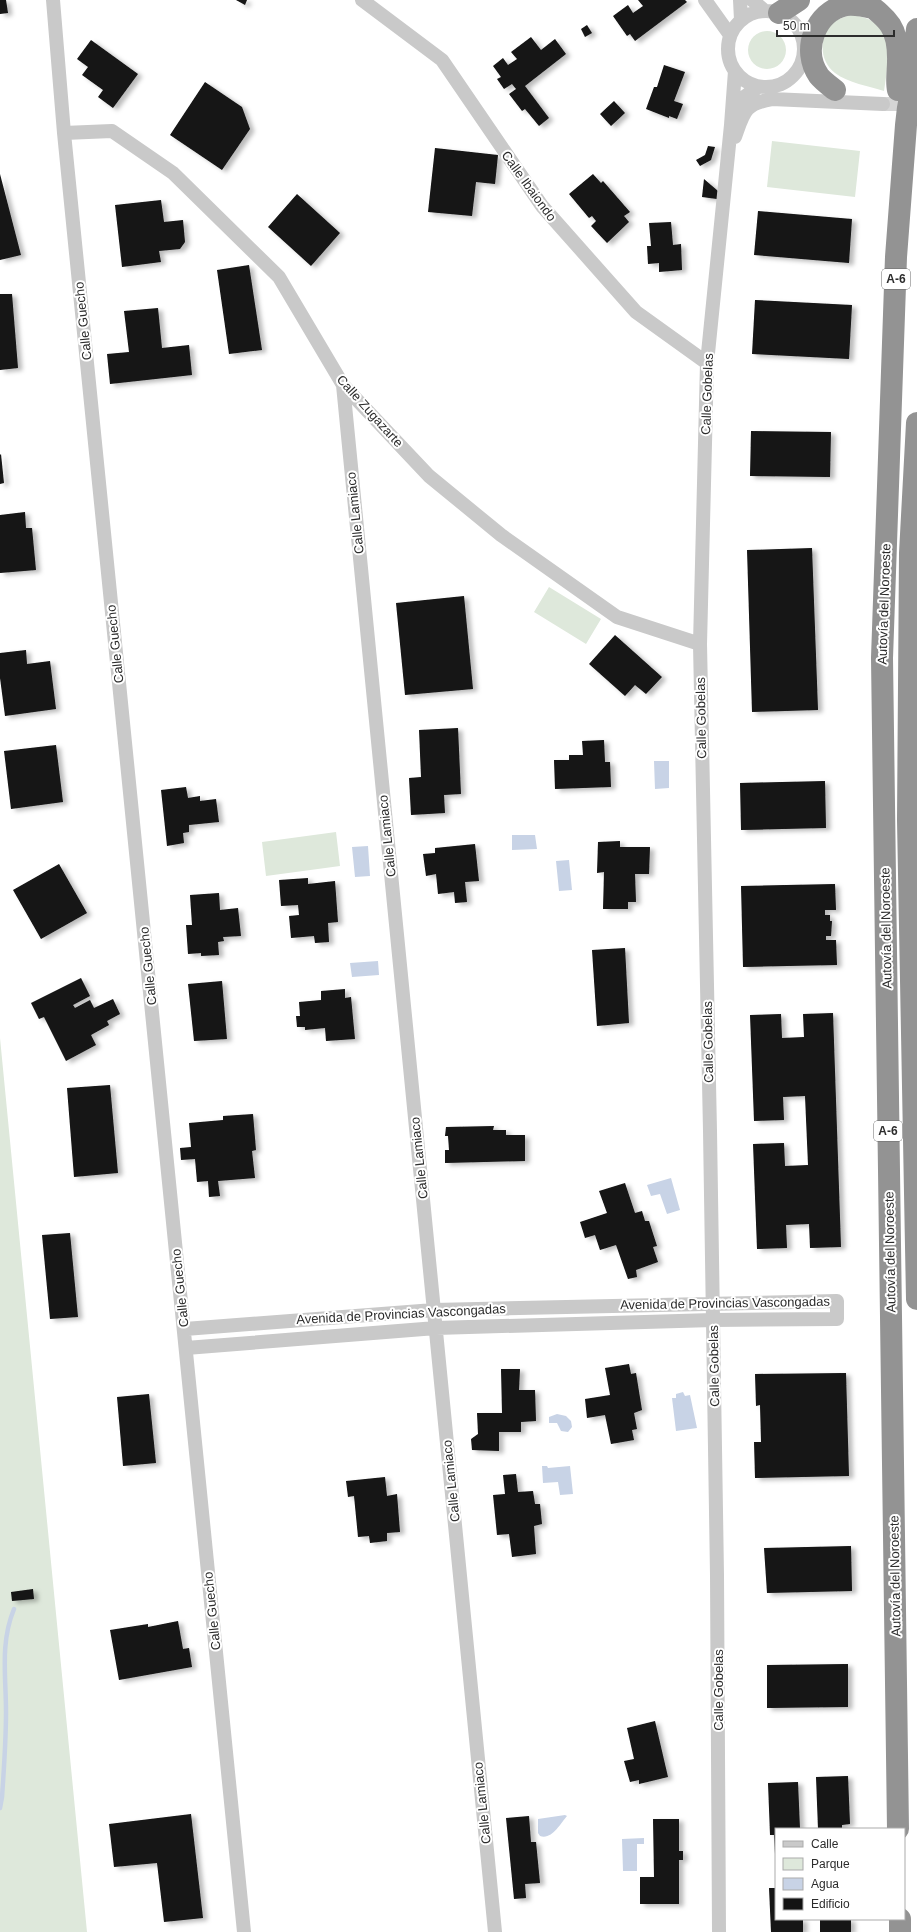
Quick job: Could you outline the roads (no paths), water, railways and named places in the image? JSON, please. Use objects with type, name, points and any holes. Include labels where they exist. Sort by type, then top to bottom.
[{"type":"highway","points":[[772,12],[799,0]]},
{"type":"highway","points":[[801,32],[811,13],[823,3],[830,0]]},
{"type":"highway","points":[[842,96],[819,76],[812,62],[811,46],[816,30],[828,14],[837,8],[847,5],[868,4],[885,16],[895,34],[898,49],[897,87],[906,125]]},
{"type":"highway","name":"Autovía del Noroeste","points":[[898,1828],[882,658],[896,257],[906,125],[917,29]]},
{"type":"highway","points":[[917,423],[910,553],[908,820],[917,1299]]},
{"type":"highway","points":[[900,1920],[900,1932]]},
{"type":"street","name":"Calle Guecho","points":[[53,0],[64,133],[185,1329],[244,1932]]},
{"type":"street","name":"Calle Ibaiondo","points":[[362,0],[442,60],[542,206],[636,312],[707,363]]},
{"type":"street","points":[[705,0],[730,35]]},
{"type":"street","points":[[740,0],[741,20]]},
{"type":"street","points":[[752,0],[772,12],[788,17],[801,32],[804,50],[800,66],[790,79],[776,86]]},
{"type":"street","points":[[772,12],[752,13],[741,20],[730,35],[728,47],[729,60],[734,71],[749,84],[758,87],[776,86],[842,96]]},
{"type":"street","points":[[800,66],[813,82],[842,96]]},
{"type":"street","name":"Calle Gobelas","points":[[719,1932],[713,1302],[700,644],[707,363],[731,125],[734,71]]},
{"type":"street","name":"Calle Gobelas","points":[[731,125],[743,98],[758,87]]},
{"type":"street","name":"Calle Gobelas","points":[[728,153],[743,113],[756,102],[772,99],[842,96]]},
{"type":"street","name":"Calle Zugazarte","points":[[64,133],[112,132],[173,173],[279,277],[343,385],[429,476],[501,535],[616,617],[700,644]]},
{"type":"street","name":"Calle Lamiaco","points":[[343,385],[495,1932]]},
{"type":"street","name":"Avenida de Provincias Vascongadas","points":[[185,1329],[434,1310],[713,1302],[837,1301],[837,1319],[713,1320],[436,1328],[186,1348]]},
{"type":"water","points":[[654,761],[669,761],[669,788],[655,789]]},
{"type":"water","points":[[512,835],[535,835],[537,849],[512,850]]},
{"type":"water","points":[[368,846],[370,876],[355,877],[352,847]]},
{"type":"water","points":[[569,860],[572,890],[559,891],[556,861]]},
{"type":"water","points":[[378,961],[379,975],[352,977],[350,963]]},
{"type":"water","points":[[671,1178],[680,1210],[667,1214],[660,1194],[651,1196],[647,1185]]},
{"type":"water","points":[[683,1392],[685,1396],[690,1395],[697,1428],[676,1431],[672,1398],[676,1398],[676,1394]]},
{"type":"water","points":[[557,1414],[566,1416],[571,1421],[572,1427],[568,1432],[561,1431],[557,1423],[549,1423],[549,1417]]},
{"type":"water","points":[[542,1466],[547,1466],[548,1468],[570,1466],[573,1494],[560,1495],[558,1482],[543,1483]]},
{"type":"water","points":[[565,1815],[567,1816],[552,1834],[544,1837],[540,1836],[538,1833],[538,1819]]},
{"type":"water","points":[[644,1838],[644,1844],[637,1844],[637,1871],[623,1871],[622,1839]]},
{"type":"waterway","points":[[0,1808],[6,1733],[5,1647],[14,1609]]},
{"type":"tunnel","points":[[883,104],[917,104]]}]
